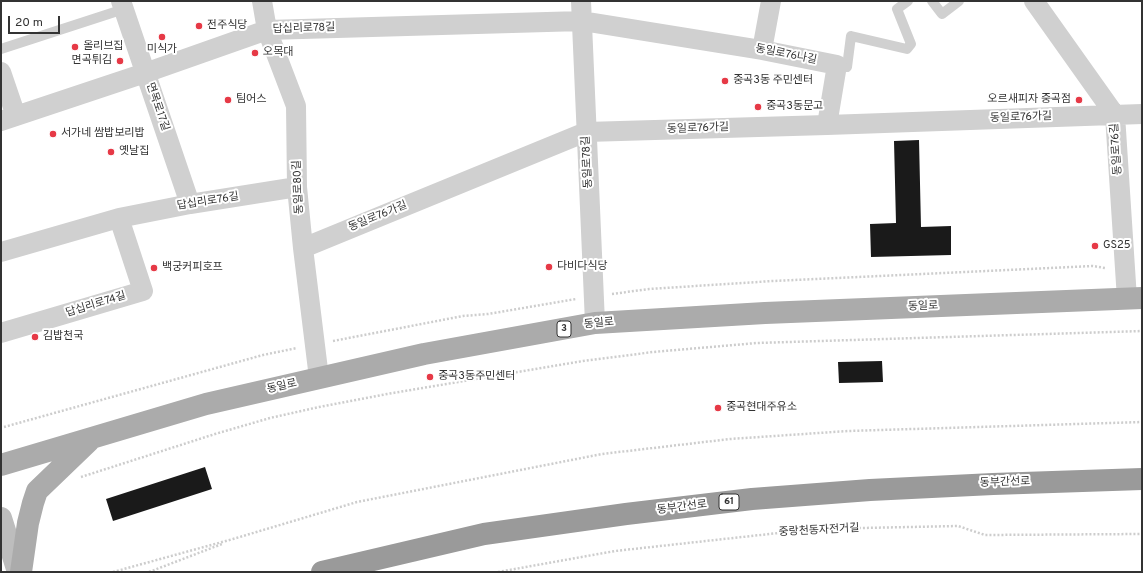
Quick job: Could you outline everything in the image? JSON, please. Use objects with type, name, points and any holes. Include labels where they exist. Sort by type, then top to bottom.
[{"type":"highway","name":"동부간선로","points":[[322,572],[484,534],[626,514],[752,499],[870,490],[1142,479]]},
{"type":"main road","name":"동일로","points":[[1,465],[206,404],[424,354],[595,323],[765,314],[1135,299]]},
{"type":"main road","points":[[20,572],[28,523],[37,491],[91,438]]},
{"type":"main road","points":[[1,518],[20,572]]},
{"type":"street","name":"동일로80길","points":[[262,1],[267,30],[296,106],[297,187],[319,378]]},
{"type":"street","name":"동일로78길","points":[[581,1],[595,323]]},
{"type":"street","points":[[762,50],[771,1]]},
{"type":"street","name":"동일로76길","points":[[1034,1],[1115,115],[1135,299]]},
{"type":"street","name":"면목로17길","points":[[123,5],[190,204]]},
{"type":"street","name":"답십리로78길","points":[[1,72],[8,118],[145,73],[267,30],[582,21]]},
{"type":"street","name":"동일로76나길","points":[[582,21],[762,50],[837,65]]},
{"type":"street","points":[[827,125],[837,65]]},
{"type":"street","name":"동일로76가길","points":[[303,248],[586,132],[1142,114]]},
{"type":"street","name":"답십리로76길","points":[[1,252],[119,218],[190,204],[297,187]]},
{"type":"street","name":"답십리로74길","points":[[1,333],[143,291],[119,218]]},
{"type":"lane","points":[[837,65],[847,67],[851,36],[907,49],[911,44],[897,9],[908,1]]},
{"type":"lane","points":[[932,1],[942,14],[959,1]]},
{"type":"lane","name":"면목로17길","points":[[1,49],[123,5]]},
{"type":"path","points":[[611,294],[649,289],[773,281],[1085,266],[1105,268]]},
{"type":"path","points":[[332,341],[463,316],[488,314],[581,298]]},
{"type":"path","points":[[75,479],[207,436],[270,418],[387,394],[591,360],[653,352],[757,343],[1142,331]]},
{"type":"path","points":[[4,427],[264,355],[298,347]]},
{"type":"path","points":[[113,572],[233,539],[357,502],[602,454],[730,439],[848,431],[1142,422]]},
{"type":"path","name":"중랑천동자전거길","points":[[498,572],[615,551],[814,529],[958,526],[985,535],[1142,534]]},
{"type":"path","points":[[149,572],[233,539]]},
{"type":"building","points":[[919,140],[921,227],[951,226],[951,255],[871,257],[870,224],[896,223],[894,141]]},
{"type":"building","points":[[882,361],[883,382],[839,383],[838,362]]},
{"type":"building","points":[[205,467],[212,489],[113,521],[106,499]]},
{"type":"place","name":"전주식당","points":[[199,26]]},
{"type":"place","name":"미식가","points":[[162,37]]},
{"type":"place","name":"올리브집","points":[[75,47]]},
{"type":"place","name":"오목대","points":[[255,53]]},
{"type":"place","name":"면곡튀김","points":[[120,61]]},
{"type":"place","name":"중곡3동 주민센터","points":[[725,81]]},
{"type":"place","name":"팀어스","points":[[228,100]]},
{"type":"place","name":"오르새피자 중곡점","points":[[1079,100]]},
{"type":"place","name":"중곡3동문고","points":[[758,107]]},
{"type":"place","name":"서가네 쌈밥보리밥","points":[[53,134]]},
{"type":"place","name":"옛날집","points":[[111,152]]},
{"type":"place","name":"GS25","points":[[1095,246]]},
{"type":"place","name":"다비다식당","points":[[549,267]]},
{"type":"place","name":"백궁커피호프","points":[[154,268]]},
{"type":"place","name":"김밥천국","points":[[35,337]]},
{"type":"place","name":"중곡3동주민센터","points":[[430,377]]},
{"type":"place","name":"중곡현대주유소","points":[[718,408]]}]
